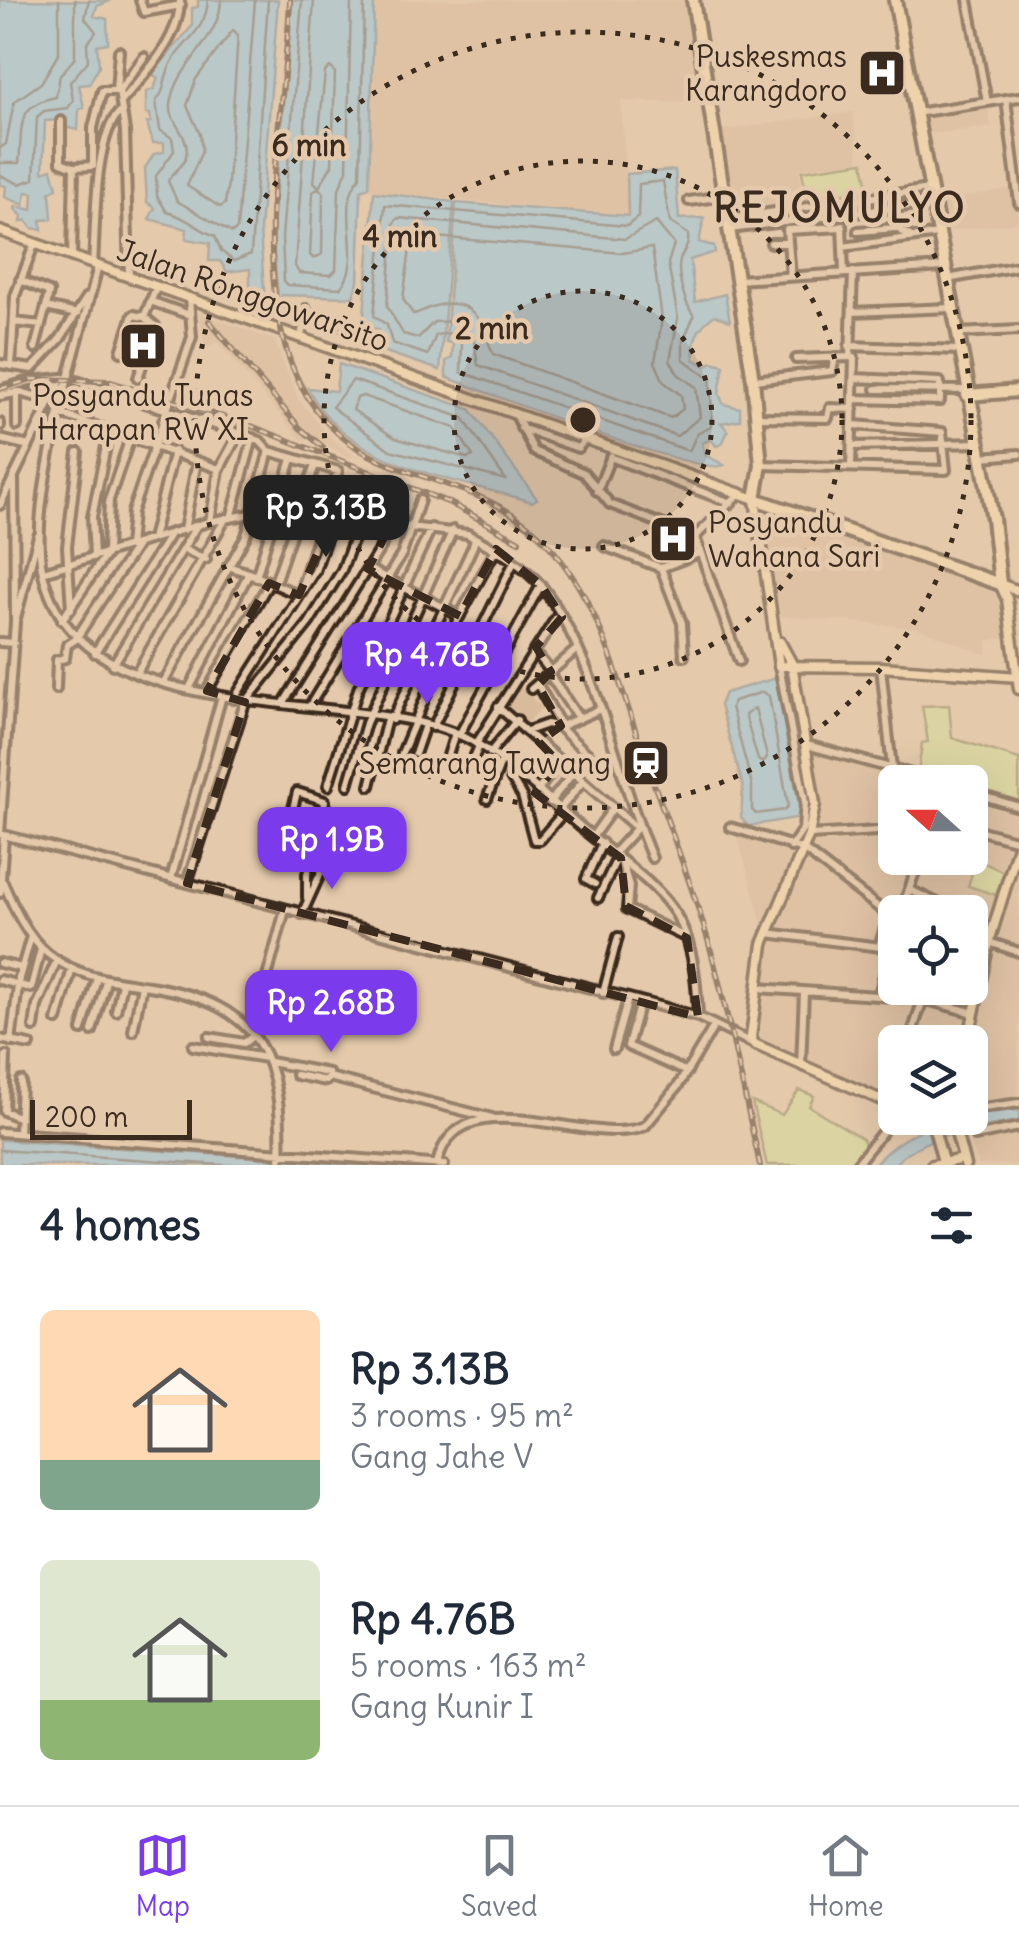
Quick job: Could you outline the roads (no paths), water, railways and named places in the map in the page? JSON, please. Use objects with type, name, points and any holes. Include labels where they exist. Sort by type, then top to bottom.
[{"type":"highway","points":[[692,0],[754,380],[761,466],[759,500]]},
{"type":"highway","points":[[895,0],[967,393],[980,443],[1000,584]]},
{"type":"highway","points":[[967,393],[1019,391]]},
{"type":"highway","name":"Jalan Ronggowarsito","points":[[759,500],[1000,584]]},
{"type":"main road","name":"Jalan Ronggowarsito","points":[[0,231],[586,438],[612,452],[759,500]]},
{"type":"main road","points":[[759,500],[758,530],[778,638],[807,745],[814,804],[809,835],[763,944],[751,1030],[754,1044],[878,1099]]},
{"type":"main road","points":[[1000,584],[1019,592]]},
{"type":"main road","points":[[1000,584],[1006,599],[1019,688]]},
{"type":"main road","points":[[778,638],[785,665]]},
{"type":"main road","points":[[785,665],[881,666],[1018,677]]},
{"type":"main road","points":[[971,1025],[989,942],[1019,842]]},
{"type":"main road","points":[[935,1135],[944,1164]]},
{"type":"main road","points":[[932,1165],[964,1162],[956,1135]]},
{"type":"street","points":[[140,0],[144,12],[180,2]]},
{"type":"street","points":[[968,0],[987,102]]},
{"type":"street","points":[[121,102],[163,50],[180,2]]},
{"type":"street","points":[[119,51],[117,91],[121,102],[128,276]]},
{"type":"street","points":[[117,91],[144,56]]},
{"type":"street","points":[[62,121],[60,162],[74,167],[93,165],[93,128],[102,91],[117,91]]},
{"type":"street","points":[[915,113],[1019,97]]},
{"type":"street","points":[[1006,99],[1015,135],[1019,203]]},
{"type":"street","points":[[15,622],[39,535],[66,378],[93,288],[102,156],[114,118],[121,111]]},
{"type":"street","points":[[72,257],[74,167]]},
{"type":"street","points":[[728,224],[930,189]]},
{"type":"street","points":[[689,201],[724,196]]},
{"type":"street","points":[[728,224],[932,203]]},
{"type":"street","points":[[842,214],[852,312],[850,358]]},
{"type":"street","points":[[791,276],[792,252],[786,250],[788,230],[842,227]]},
{"type":"street","points":[[858,232],[902,229],[912,238]]},
{"type":"street","points":[[843,247],[938,234]]},
{"type":"street","points":[[771,244],[786,243]]},
{"type":"street","points":[[11,366],[20,280],[34,245]]},
{"type":"street","points":[[736,280],[848,273],[946,273],[1019,266]]},
{"type":"street","points":[[20,280],[49,292],[35,348]]},
{"type":"street","points":[[144,317],[157,286]]},
{"type":"street","points":[[0,364],[22,369],[37,364],[93,288]]},
{"type":"street","points":[[56,689],[57,660],[65,658],[67,646],[77,638],[133,546],[132,512],[192,337],[187,314],[189,297]]},
{"type":"street","points":[[150,301],[187,314]]},
{"type":"street","points":[[46,307],[76,314]]},
{"type":"street","points":[[852,312],[951,308]]},
{"type":"street","points":[[301,337],[306,309]]},
{"type":"street","points":[[121,352],[133,315],[156,326],[138,378]]},
{"type":"street","points":[[14,322],[41,325]]},
{"type":"street","points":[[957,332],[1019,330]]},
{"type":"street","points":[[849,346],[960,350]]},
{"type":"street","points":[[815,373],[816,357]]},
{"type":"street","points":[[754,380],[831,372],[834,357]]},
{"type":"street","points":[[796,359],[854,358],[857,389],[852,409],[851,466]]},
{"type":"street","points":[[0,505],[66,378]]},
{"type":"street","points":[[0,393],[30,381],[66,378],[239,432],[270,451],[338,471],[298,595]]},
{"type":"street","points":[[853,399],[940,401],[942,391],[940,382],[854,378]]},
{"type":"street","points":[[876,378],[876,400]]},
{"type":"street","points":[[907,391],[908,380]]},
{"type":"street","points":[[876,389],[967,393]]},
{"type":"street","points":[[0,393],[16,392],[51,401]]},
{"type":"street","points":[[16,392],[17,426]]},
{"type":"street","points":[[758,417],[820,416],[830,408],[852,409]]},
{"type":"street","points":[[61,414],[219,469]]},
{"type":"street","points":[[516,414],[534,452],[584,473],[610,504],[694,537]]},
{"type":"street","points":[[761,466],[945,471],[942,432],[854,425]]},
{"type":"street","points":[[520,427],[578,448],[586,438]]},
{"type":"street","points":[[94,557],[92,517],[109,431]]},
{"type":"street","points":[[210,522],[219,469],[239,432]]},
{"type":"street","points":[[62,620],[107,553],[110,500],[130,438]]},
{"type":"street","points":[[136,674],[228,518],[253,438]]},
{"type":"street","points":[[0,439],[29,446]]},
{"type":"street","points":[[854,446],[945,447],[980,443]]},
{"type":"street","points":[[151,540],[174,451]]},
{"type":"street","points":[[164,682],[254,514],[270,451]]},
{"type":"street","points":[[70,612],[66,548],[78,452]]},
{"type":"street","points":[[597,492],[612,452],[731,503]]},
{"type":"street","points":[[982,458],[1019,454]]},
{"type":"street","points":[[190,686],[252,575],[277,513],[292,459]]},
{"type":"street","points":[[184,530],[198,461]]},
{"type":"street","points":[[207,691],[272,584],[316,466]]},
{"type":"street","points":[[0,893],[3,720],[15,622],[14,477]]},
{"type":"street","points":[[344,519],[355,482]]},
{"type":"street","points":[[187,883],[247,701],[309,623],[344,565],[373,487]]},
{"type":"street","points":[[283,704],[368,569],[391,524],[400,492]]},
{"type":"street","points":[[694,537],[740,493]]},
{"type":"street","points":[[309,707],[387,578],[414,527],[420,500]]},
{"type":"street","points":[[43,572],[197,525],[254,514],[300,514],[453,530],[471,536],[514,562],[541,586],[562,617],[652,858]]},
{"type":"street","points":[[234,699],[325,550],[333,518]]},
{"type":"street","points":[[113,665],[197,525]]},
{"type":"street","points":[[328,786],[350,714],[431,528]]},
{"type":"street","points":[[348,786],[369,716],[453,530]]},
{"type":"street","points":[[95,653],[171,534]]},
{"type":"street","points":[[39,535],[43,572],[62,620],[77,638],[113,665],[234,699],[429,726],[457,734],[490,753],[618,856],[676,909],[696,976],[698,1017]]},
{"type":"street","points":[[370,786],[390,720],[471,536]]},
{"type":"street","points":[[694,537],[739,661]]},
{"type":"street","points":[[604,546],[662,568],[699,553]]},
{"type":"street","points":[[185,550],[206,559]]},
{"type":"street","points":[[402,754],[460,616],[496,550]]},
{"type":"street","points":[[415,754],[514,562]]},
{"type":"street","points":[[228,566],[298,595]]},
{"type":"street","points":[[662,568],[682,623],[684,656]]},
{"type":"street","points":[[368,569],[460,616]]},
{"type":"street","points":[[446,762],[457,734],[541,586]]},
{"type":"street","points":[[469,769],[498,707],[556,618],[562,617]]},
{"type":"street","points":[[0,643],[14,643]]},
{"type":"street","points":[[576,650],[534,687],[560,726],[605,770]]},
{"type":"street","points":[[534,651],[579,718]]},
{"type":"street","points":[[785,665],[783,677],[805,802],[802,828],[791,848]]},
{"type":"street","points":[[881,666],[892,765]]},
{"type":"street","points":[[171,879],[222,696]]},
{"type":"street","points":[[498,707],[583,781],[598,800],[638,827]]},
{"type":"street","points":[[528,730],[547,724],[560,726],[598,710]]},
{"type":"street","points":[[490,753],[517,720]]},
{"type":"street","points":[[533,752],[540,745]]},
{"type":"street","points":[[807,745],[884,765]]},
{"type":"street","points":[[486,800],[501,762]]},
{"type":"street","points":[[537,791],[559,763]]},
{"type":"street","points":[[513,772],[511,778],[522,796],[534,840],[540,840],[564,814],[583,781]]},
{"type":"street","points":[[550,802],[573,773]]},
{"type":"street","points":[[282,854],[298,791],[325,801],[317,823],[307,898]]},
{"type":"street","points":[[988,797],[1019,806]]},
{"type":"street","points":[[564,814],[579,808]]},
{"type":"street","points":[[592,836],[613,808]]},
{"type":"street","points":[[292,813],[317,823]]},
{"type":"street","points":[[598,898],[618,856],[638,827]]},
{"type":"street","points":[[730,827],[802,849],[878,908]]},
{"type":"street","points":[[809,835],[878,831]]},
{"type":"street","points":[[988,833],[1019,842]]},
{"type":"street","points":[[2,835],[698,1017],[754,1044]]},
{"type":"street","points":[[595,884],[586,879],[602,843]]},
{"type":"street","points":[[302,914],[331,850]]},
{"type":"street","points":[[618,856],[629,886],[626,908],[687,938]]},
{"type":"street","points":[[908,895],[915,875]]},
{"type":"street","points":[[3,882],[31,936],[41,948],[72,969],[101,979],[186,993],[225,1008],[253,1036],[268,1060],[280,1096],[280,1159]]},
{"type":"street","points":[[910,890],[921,895]]},
{"type":"street","points":[[266,981],[285,910]]},
{"type":"street","points":[[988,931],[992,932]]},
{"type":"street","points":[[767,933],[878,946]]},
{"type":"street","points":[[10,1042],[21,968],[31,936]]},
{"type":"street","points":[[603,992],[618,937]]},
{"type":"street","points":[[989,942],[1019,952]]},
{"type":"street","points":[[0,980],[32,987],[41,948]]},
{"type":"street","points":[[34,1028],[36,1006],[57,960]]},
{"type":"street","points":[[0,963],[21,968]]},
{"type":"street","points":[[57,1020],[72,969]]},
{"type":"street","points":[[82,1030],[101,979]]},
{"type":"street","points":[[92,1031],[101,979]]},
{"type":"street","points":[[116,1011],[122,983]]},
{"type":"street","points":[[133,1031],[142,985]]},
{"type":"street","points":[[757,988],[878,994]]},
{"type":"street","points":[[801,1066],[804,992]]},
{"type":"street","points":[[184,1004],[186,993]]},
{"type":"street","points":[[614,1049],[628,999]]},
{"type":"street","points":[[640,1002],[628,1046],[687,1072]]},
{"type":"street","points":[[947,1005],[974,1012]]},
{"type":"street","points":[[328,1077],[493,1118],[602,1132],[635,1131],[650,1120],[687,1072],[714,1026]]},
{"type":"street","points":[[209,1037],[244,1044],[253,1036]]},
{"type":"street","points":[[0,1040],[30,1045]]},
{"type":"street","points":[[193,1046],[328,1072],[328,1077]]},
{"type":"street","points":[[6,1056],[4,1111],[20,1118]]},
{"type":"street","points":[[296,1076],[326,1081],[328,1077]]},
{"type":"street","points":[[19,1133],[22,1081]]},
{"type":"street","points":[[988,1107],[1019,1103]]},
{"type":"street","points":[[0,1132],[280,1159],[439,1164],[452,1139],[493,1118]]},
{"type":"street","points":[[975,1136],[1019,1126]]},
{"type":"street","points":[[856,1165],[880,1135]]},
{"type":"water","points":[[0,0],[110,1],[97,6],[94,16],[107,19],[108,43],[97,45],[99,66],[89,84],[79,85],[84,108],[79,109],[78,130],[64,127],[58,120],[45,121],[43,172],[52,169],[57,188],[50,192],[52,219],[41,220],[42,230],[32,228],[26,220],[21,222],[22,216],[15,209],[16,206],[32,210],[33,193],[26,192],[24,205],[5,197],[6,186],[0,185]]},
{"type":"water","points":[[198,0],[278,0],[260,230],[265,305],[250,305],[250,269],[227,272],[220,261],[209,261],[210,243],[186,239],[187,229],[149,219],[155,208],[147,202],[145,168],[154,154],[164,152],[164,143],[153,143],[147,123],[151,122],[150,114],[146,114],[146,92],[154,89],[158,78],[152,74],[192,26],[192,8],[198,7]]},
{"type":"water","points":[[292,0],[374,0],[369,187],[361,190],[358,281],[353,297],[282,295],[280,315],[272,237]]},
{"type":"water","points":[[675,170],[679,219],[704,218],[699,242],[714,246],[715,252],[690,260],[695,302],[725,294],[730,321],[715,315],[704,324],[697,334],[694,352],[694,359],[706,366],[712,362],[724,365],[719,393],[723,404],[740,408],[740,420],[721,423],[728,431],[722,444],[716,446],[711,439],[702,443],[705,455],[724,465],[708,466],[637,447],[446,377],[446,361],[452,358],[453,343],[446,342],[456,203],[628,216],[627,174]]},
{"type":"water","points":[[374,192],[454,202],[440,370],[379,350],[379,329],[363,327]]},
{"type":"water","points":[[339,364],[470,409],[537,499],[532,502],[406,466],[349,436],[326,415],[308,388],[336,391]]},
{"type":"water","points":[[776,678],[801,817],[748,826],[741,818],[743,787],[720,705],[725,693]]},
{"type":"water","points":[[1019,1110],[1019,1121],[988,1126],[988,1112]]},
{"type":"water","points":[[912,1135],[949,1135],[919,1146],[894,1165],[874,1165]]},
{"type":"water","points":[[0,1140],[370,1165],[0,1165]]},
{"type":"railway","points":[[290,0],[273,192],[272,260],[280,325],[300,384],[336,431],[391,465],[467,492],[510,513],[550,546],[581,590],[610,654],[703,925],[760,1165]]},
{"type":"railway","points":[[209,321],[300,428],[323,447]]},
{"type":"railway","points":[[0,389],[32,379],[108,381],[246,424],[450,503],[519,541]]},
{"type":"place","name":"Puskesmas Karangdoro","points":[[882,73]]},
{"type":"place","name":"Posyandu Tunas Harapan RW XI","points":[[143,346]]},
{"type":"place","name":"Posyandu Wahana Sari","points":[[673,539]]},
{"type":"place","name":"Semarang Tawang","points":[[646,763]]},
{"type":"district","name":"REJOMULYO","points":[[840,208]]}]
